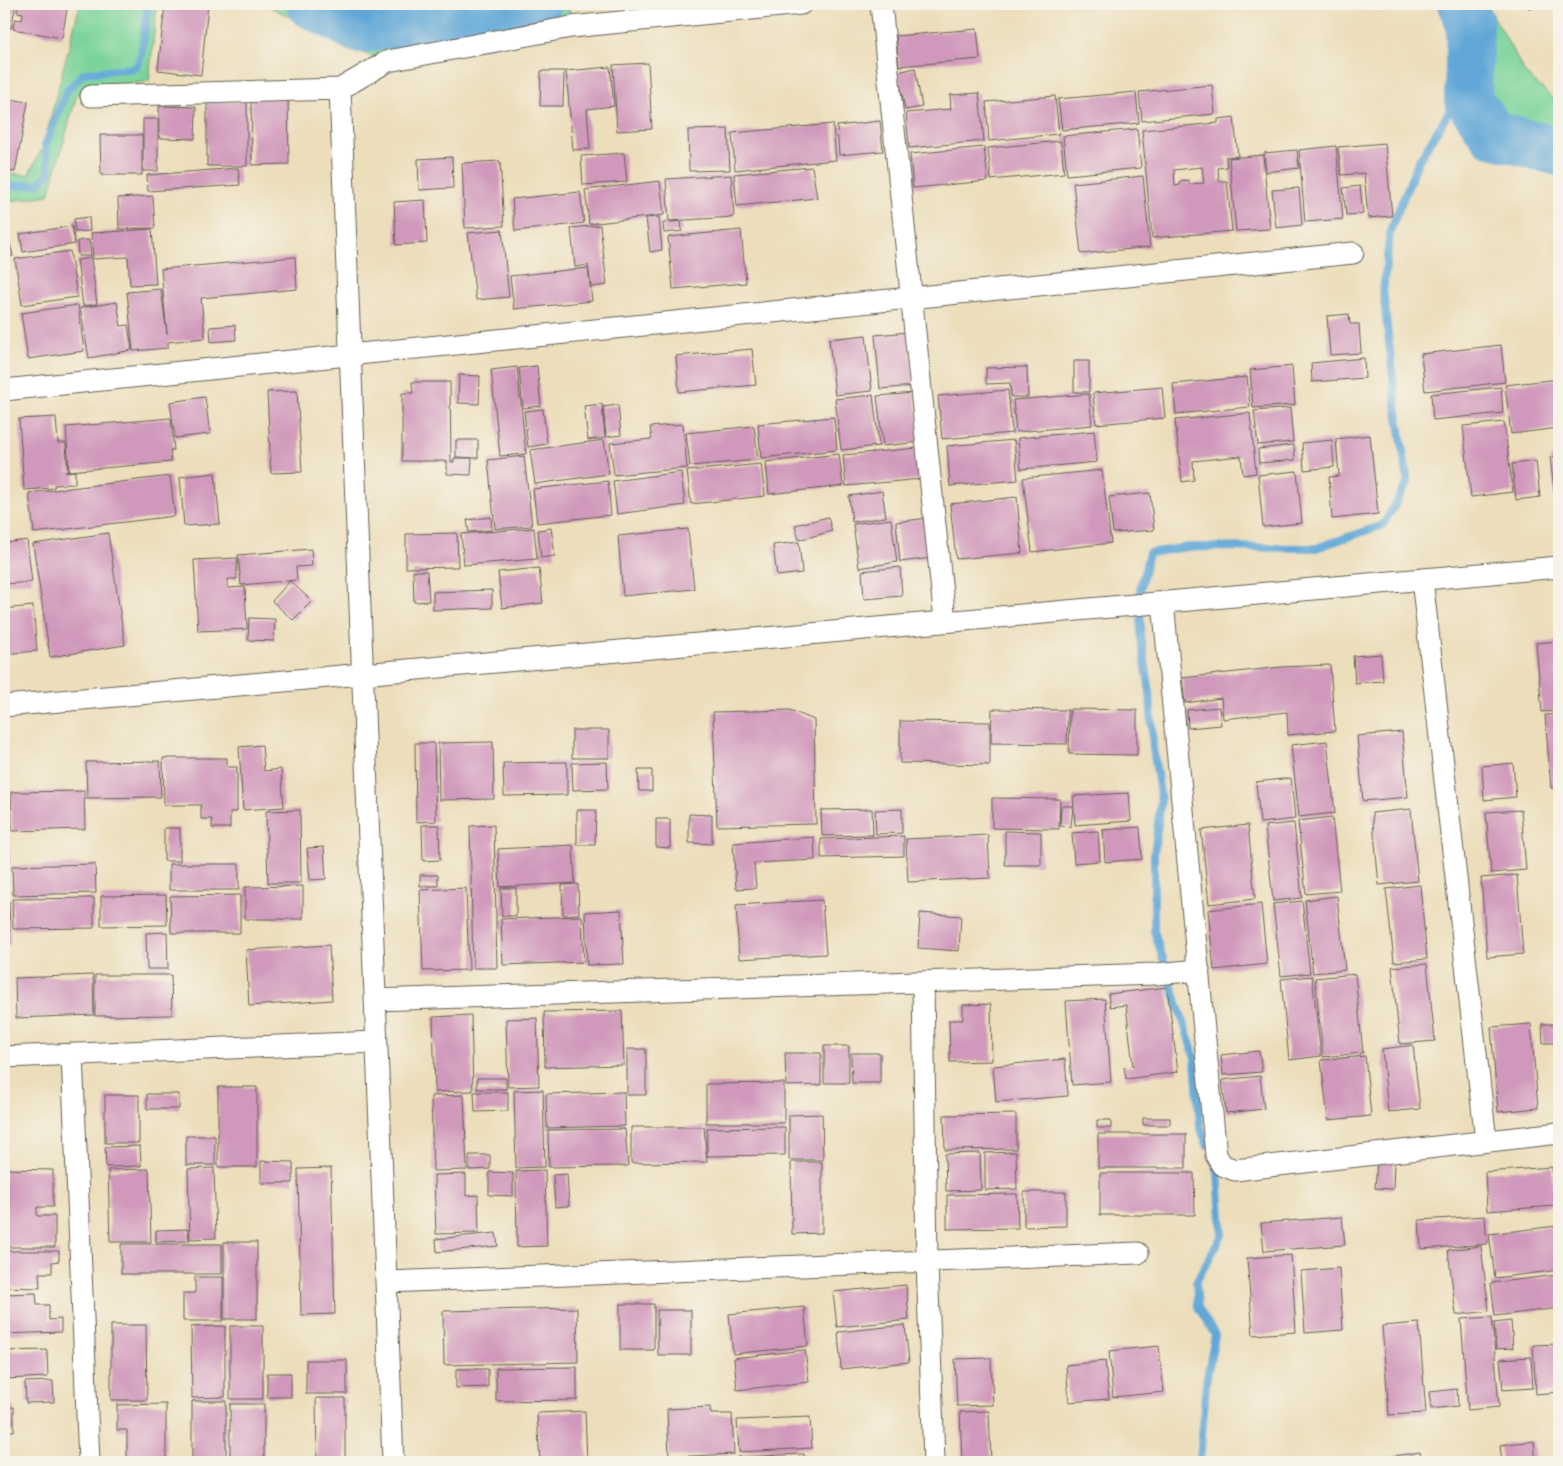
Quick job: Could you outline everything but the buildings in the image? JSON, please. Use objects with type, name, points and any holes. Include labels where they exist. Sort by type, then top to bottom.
[{"type":"street","points":[[91,96],[340,90],[388,62],[571,27],[802,4]]},
{"type":"street","points":[[881,4],[945,621]]},
{"type":"street","points":[[340,90],[393,1462]]},
{"type":"street","points":[[4,390],[1353,253]]},
{"type":"street","points":[[4,706],[1559,567]]},
{"type":"street","points":[[1422,580],[1486,1141]]},
{"type":"street","points":[[1163,602],[1193,971],[1216,1155],[1222,1165],[1235,1170],[1559,1133]]},
{"type":"street","points":[[375,1000],[1156,974],[1193,971]]},
{"type":"street","points":[[924,982],[927,1260],[934,1462]]},
{"type":"street","points":[[4,1056],[377,1042]]},
{"type":"street","points":[[72,1054],[89,1462]]},
{"type":"street","points":[[386,1282],[1138,1253]]},
{"type":"green space","points":[[80,4],[157,4],[149,81],[77,94],[49,195],[4,202],[4,173],[28,175],[43,147]]},
{"type":"green space","points":[[264,4],[569,4],[570,21],[372,57]]},
{"type":"green space","points":[[1443,4],[1487,4],[1525,73],[1559,104],[1559,167],[1528,160],[1505,127],[1481,70]]},
{"type":"waterway","points":[[4,187],[38,184],[49,173],[45,146],[67,90],[84,73],[136,68],[141,56],[148,4]]},
{"type":"waterway","points":[[310,4],[358,29],[419,21],[480,25],[537,4]]},
{"type":"waterway","points":[[1461,4],[1470,22],[1468,99],[1493,134],[1559,152]]},
{"type":"waterway","points":[[1207,1145],[1200,1126],[1195,1058],[1154,931],[1154,854],[1161,801],[1153,748],[1150,692],[1141,638],[1140,589],[1149,553],[1188,547],[1316,548],[1383,525],[1408,482],[1397,411],[1383,291],[1390,231],[1418,162],[1468,81]]},
{"type":"waterway","points":[[1200,1462],[1206,1383],[1215,1335],[1198,1307],[1196,1282],[1222,1235],[1218,1172],[1216,1167]]}]
